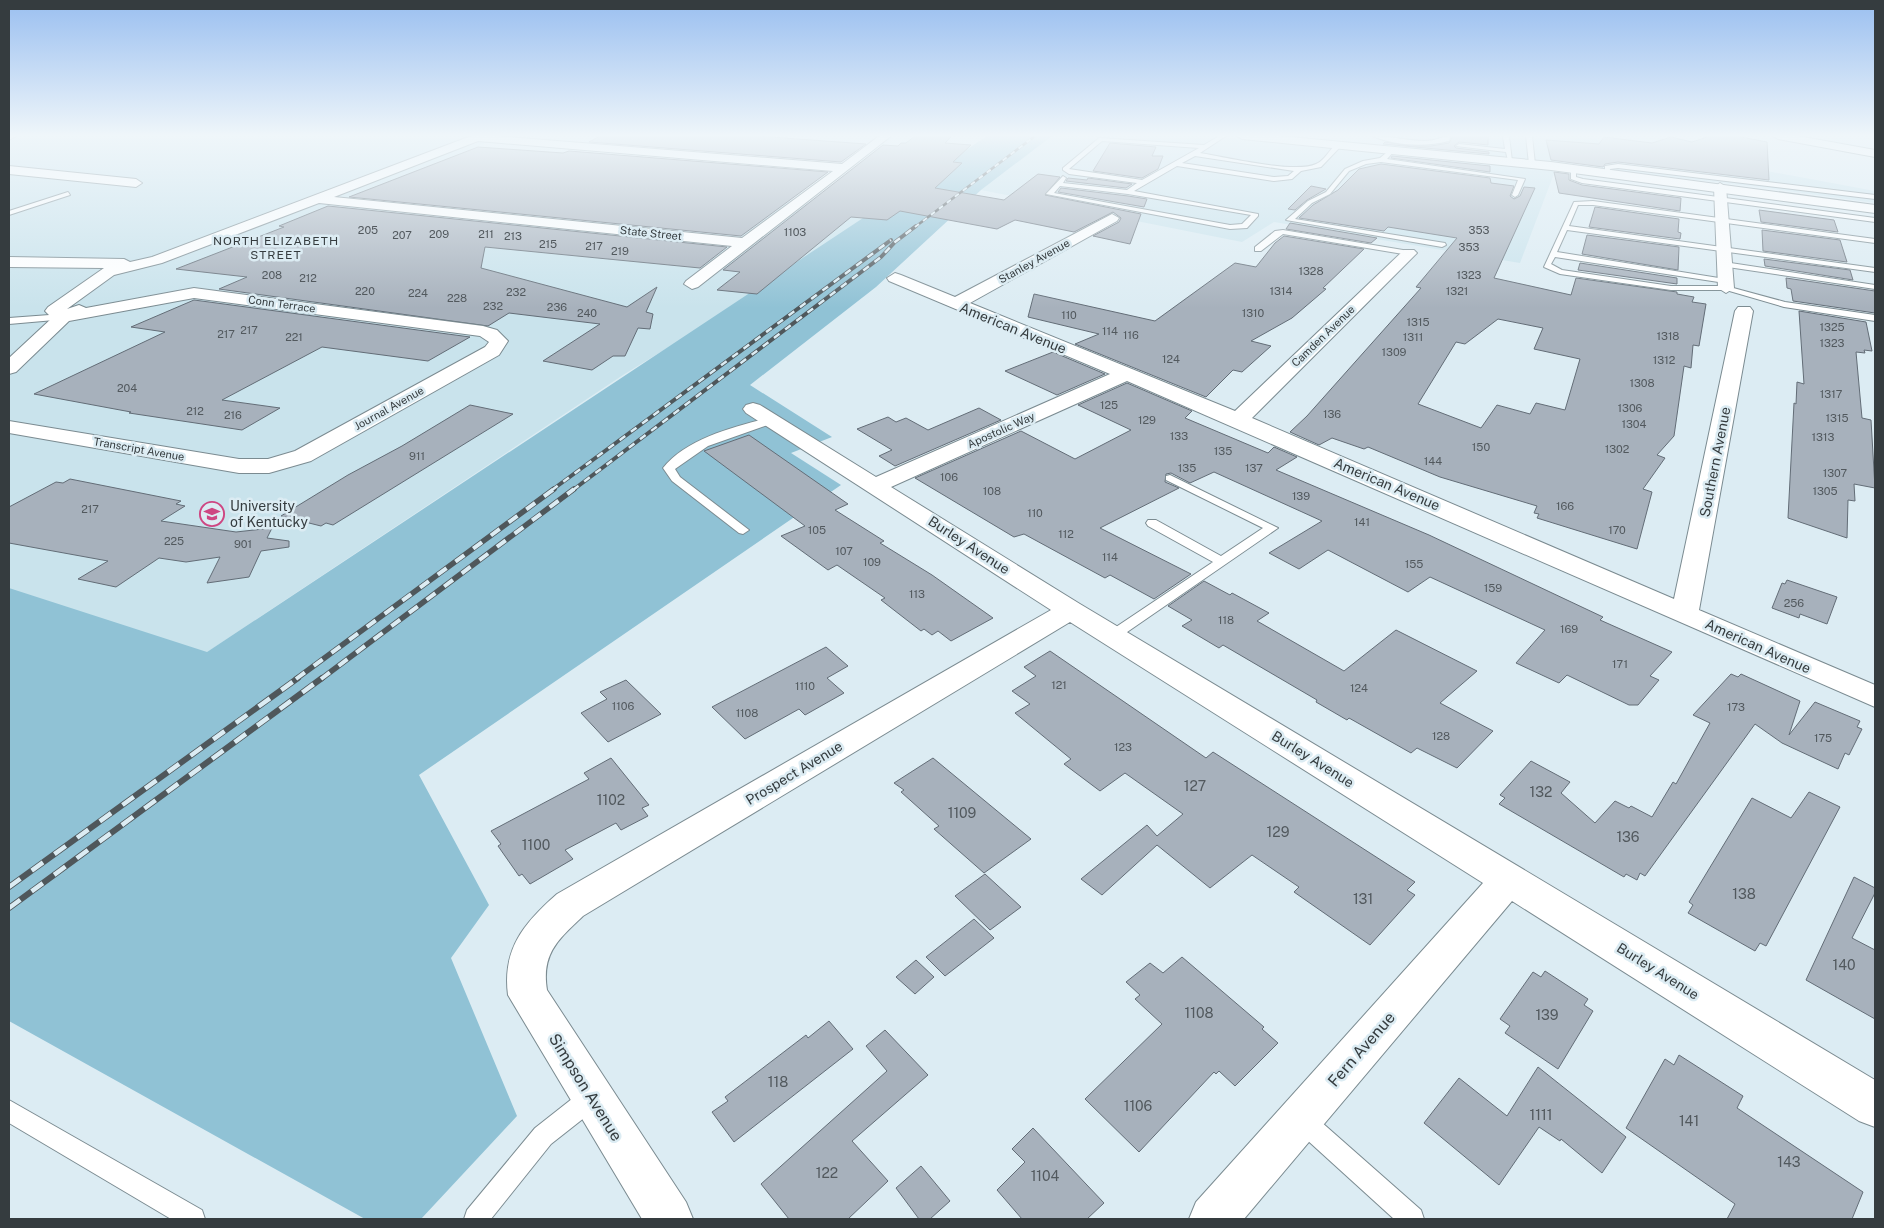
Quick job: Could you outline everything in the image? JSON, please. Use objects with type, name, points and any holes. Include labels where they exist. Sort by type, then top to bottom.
[{"type":"street","points":[[9,368],[63,317],[87,306],[138,266],[335,193]]},
{"type":"street","points":[[692,284],[811,193]]},
{"type":"street","points":[[1720,193],[1726,285]]},
{"type":"street","points":[[1723,193],[1875,209]]},
{"type":"street","name":"State Street","points":[[320,199],[744,243]]},
{"type":"street","name":"Stanley Avenue","points":[[955,304],[1112,218]]},
{"type":"street","name":"Camden Avenue","points":[[1238,420],[1409,253]]},
{"type":"street","points":[[9,262],[138,266]]},
{"type":"street","name":"American Avenue","points":[[895,278],[1238,420],[1875,697]]},
{"type":"street","name":"Conn Terrace","points":[[63,317],[170,296],[204,293],[482,331],[499,338]]},
{"type":"street","name":"Southern Avenue","points":[[1685,613],[1744,311]]},
{"type":"street","name":"Journal Avenue","points":[[269,466],[304,456],[492,351],[496,348],[499,338]]},
{"type":"street","name":"Apostolic Way","points":[[876,485],[1126,374]]},
{"type":"street","name":"Burley Avenue","points":[[762,415],[876,485],[1070,610],[1875,1105]]},
{"type":"street","name":"Transcript Avenue","points":[[9,427],[239,466],[269,466]]},
{"type":"street","name":"Prospect Avenue","points":[[531,950],[545,928],[570,905],[1070,610]]},
{"type":"street","name":"Fern Avenue","points":[[1213,1219],[1509,879]]},
{"type":"street","name":"Simpson Avenue","points":[[531,950],[526,962],[524,977],[528,995],[669,1219]]},
{"type":"lane","points":[[1050,193],[1230,227],[1244,226],[1256,216],[1252,213],[1136,193]]},
{"type":"lane","points":[[1327,193],[1310,202],[1289,220],[1442,245]]},
{"type":"lane","points":[[1722,193],[1875,220]]},
{"type":"lane","points":[[1844,193],[1875,197]]},
{"type":"lane","points":[[9,213],[68,194]]},
{"type":"lane","points":[[1726,285],[1671,288],[1560,272],[1548,265],[1576,203],[1593,203],[1875,240]]},
{"type":"lane","points":[[1722,221],[1875,245]]},
{"type":"lane","points":[[1565,228],[1724,255],[1875,287]]},
{"type":"lane","points":[[1258,249],[1278,233],[1283,232],[1409,253]]},
{"type":"lane","points":[[1552,254],[1726,285],[1784,304],[1875,318]]},
{"type":"lane","points":[[1724,255],[1875,270]]},
{"type":"lane","points":[[9,321],[63,317]]},
{"type":"lane","points":[[743,530],[676,479],[669,468],[690,451],[724,436],[762,415]]},
{"type":"lane","points":[[1112,636],[1272,528],[1170,478]]},
{"type":"lane","points":[[1152,523],[1222,562]]},
{"type":"lane","points":[[476,1219],[543,1136],[592,1097]]},
{"type":"lane","points":[[9,1112],[193,1219]]},
{"type":"lane","points":[[1301,1118],[1412,1219]]},
{"type":"shaded area","name":"University of Kentucky","points":[[9,193],[693,193],[893,210],[623,375],[9,784]]},
{"type":"shaded area","points":[[900,193],[977,193],[876,287],[750,385],[832,437],[791,453],[841,485],[419,775],[489,905],[451,958],[517,1116],[421,1219],[365,1219],[9,1021],[9,588],[207,652]]},
{"type":"shaded area","points":[[998,193],[1547,193],[1520,263],[1274,222],[1242,242]]},
{"type":"shaded area","points":[[1806,193],[1875,193],[1875,203]]},
{"type":"building","points":[[359,193],[799,193],[741,236],[349,197]]},
{"type":"building","points":[[821,193],[966,193],[1004,200],[1013,193],[1046,193],[1045,195],[1141,214],[1130,244],[1093,236],[1119,222],[1121,218],[1113,212],[1074,232],[1015,220],[997,229],[900,211],[887,220],[851,217],[757,294],[717,290],[740,272],[723,270]]},
{"type":"building","points":[[1065,193],[1105,193],[1147,199],[1144,207]]},
{"type":"building","points":[[1304,193],[1319,193],[1295,210],[1288,209]]},
{"type":"building","points":[[1332,193],[1511,193],[1510,196],[1514,199],[1521,193],[1533,193],[1494,278],[1571,295],[1576,278],[1677,292],[1677,294],[1694,297],[1692,302],[1706,304],[1699,346],[1693,345],[1691,368],[1684,366],[1674,436],[1657,455],[1665,458],[1643,489],[1652,492],[1637,549],[1537,518],[1539,514],[1534,513],[1537,506],[1440,477],[1368,447],[1364,449],[1332,438],[1319,445],[1290,432],[1307,416],[1421,288],[1416,287],[1457,238],[1388,227],[1384,231],[1299,218],[1313,205]],"holes":[[[1498,319],[1543,328],[1534,349],[1580,359],[1565,410],[1536,403],[1530,414],[1497,405],[1481,428],[1418,404],[1456,342],[1465,344]]]},
{"type":"building","points":[[1561,193],[1645,193],[1681,198],[1680,211]]},
{"type":"building","points":[[328,206],[727,247],[700,268],[485,247],[481,268],[627,307],[657,287],[646,312],[653,314],[650,329],[638,328],[625,356],[613,356],[592,370],[543,361],[600,324],[509,313],[488,326],[219,289],[247,277],[176,269],[284,227],[279,226]]},
{"type":"building","points":[[1595,207],[1679,219],[1678,232],[1681,233],[1680,239],[1589,227]]},
{"type":"building","points":[[1759,210],[1834,220],[1838,232],[1761,222]]},
{"type":"building","points":[[1290,223],[1377,238],[1371,243],[1286,229]]},
{"type":"building","points":[[1762,230],[1840,240],[1847,262],[1763,251]]},
{"type":"building","points":[[1587,235],[1679,247],[1678,270],[1582,254]]},
{"type":"building","points":[[1284,236],[1364,249],[1323,288],[1326,289],[1292,318],[1251,341],[1271,346],[1242,372],[1233,370],[1206,397],[1075,344],[1099,334],[1028,317],[1034,294],[1155,321],[1235,263],[1256,267],[1275,243]]},
{"type":"building","points":[[1764,259],[1850,270],[1853,280],[1765,266]]},
{"type":"building","points":[[1580,263],[1677,278],[1677,284],[1578,270]]},
{"type":"building","points":[[1786,278],[1875,291],[1875,313],[1793,301],[1791,289],[1787,288]]},
{"type":"building","points":[[194,300],[470,337],[428,361],[322,347],[222,400],[280,408],[242,430],[129,413],[131,412],[34,394],[165,332],[131,327]]},
{"type":"building","points":[[1799,311],[1866,322],[1872,351],[1864,350],[1865,353],[1856,352],[1862,418],[1871,420],[1875,488],[1854,484],[1855,501],[1848,500],[1847,538],[1788,518],[1794,403],[1796,404],[1797,382],[1804,384]]},
{"type":"building","points":[[1053,352],[1105,374],[1057,395],[1005,371]]},
{"type":"building","points":[[1127,383],[1192,411],[1185,418],[1268,453],[1274,447],[1297,457],[1276,470],[1429,535],[1603,617],[1600,620],[1672,652],[1650,676],[1659,680],[1638,705],[1629,705],[1567,675],[1559,683],[1516,663],[1545,630],[1430,577],[1408,592],[1328,550],[1299,569],[1269,553],[1322,521],[1214,472],[1190,483],[1171,473],[1166,474],[1165,482],[1179,488],[1100,528],[1191,574],[1154,599],[1110,575],[1105,578],[1024,534],[1014,537],[915,478],[1021,431],[1075,459],[1131,430],[1078,405]]},
{"type":"building","points":[[470,405],[513,414],[333,525],[326,523],[321,526],[281,516],[348,475],[402,446]]},
{"type":"building","points":[[979,408],[1001,420],[895,466],[879,456],[892,450],[857,429],[888,417],[896,422],[906,418],[928,430]]},
{"type":"building","points":[[749,435],[848,504],[835,510],[884,541],[880,543],[932,575],[993,618],[951,641],[938,631],[932,635],[924,629],[921,631],[881,600],[885,598],[837,565],[828,570],[781,536],[805,526],[704,451]]},
{"type":"building","points":[[70,479],[181,501],[176,504],[185,506],[161,521],[236,532],[272,528],[267,538],[289,541],[289,547],[261,551],[249,577],[207,583],[220,557],[186,562],[159,558],[116,587],[78,579],[108,561],[9,543],[9,507],[56,482],[63,483]]},
{"type":"building","points":[[1787,580],[1837,597],[1827,624],[1800,614],[1799,618],[1772,608],[1782,583],[1785,584]]},
{"type":"building","points":[[1204,581],[1230,595],[1232,593],[1269,613],[1257,621],[1344,671],[1396,630],[1477,671],[1440,703],[1493,731],[1457,768],[1417,748],[1411,753],[1349,718],[1347,720],[1316,702],[1317,700],[1223,645],[1219,648],[1182,626],[1192,620],[1168,606]]},
{"type":"building","points":[[826,647],[848,666],[827,678],[844,693],[805,715],[799,709],[745,739],[712,707]]},
{"type":"building","points":[[1050,651],[1206,758],[1213,752],[1415,882],[1407,890],[1415,895],[1370,945],[1294,892],[1299,887],[1252,855],[1210,888],[1157,845],[1102,895],[1081,879],[1147,825],[1157,836],[1183,814],[1125,773],[1100,791],[1064,764],[1071,759],[1015,713],[1030,704],[1012,691],[1036,676],[1024,667]]},
{"type":"building","points":[[1731,674],[1738,677],[1741,674],[1800,701],[1789,735],[1815,702],[1860,721],[1857,727],[1862,729],[1849,755],[1845,753],[1838,769],[1782,743],[1755,724],[1645,876],[1640,873],[1637,880],[1626,874],[1624,877],[1499,804],[1505,798],[1500,795],[1531,761],[1570,782],[1561,793],[1595,823],[1615,801],[1629,808],[1631,806],[1652,817],[1673,782],[1676,784],[1710,723],[1693,715]]},
{"type":"building","points":[[626,680],[661,714],[608,742],[581,713],[607,699],[600,692]]},
{"type":"building","points":[[611,758],[649,805],[642,808],[648,816],[621,830],[616,823],[565,850],[573,859],[530,884],[522,874],[519,876],[498,846],[501,844],[491,831],[589,779],[584,773]]},
{"type":"building","points":[[933,758],[1031,839],[984,873],[934,829],[939,826],[901,792],[904,790],[894,783]]},
{"type":"building","points":[[1809,792],[1840,807],[1766,946],[1760,943],[1755,951],[1688,913],[1693,905],[1689,902],[1752,798],[1791,818]]},
{"type":"building","points":[[985,874],[1021,907],[990,930],[955,896]]},
{"type":"building","points":[[1854,877],[1875,888],[1875,893],[1852,938],[1875,950],[1875,1019],[1806,980]]},
{"type":"building","points":[[974,919],[994,938],[945,976],[926,957]]},
{"type":"building","points":[[1182,957],[1264,1027],[1262,1029],[1278,1043],[1235,1086],[1219,1071],[1216,1074],[1214,1072],[1139,1152],[1085,1099],[1162,1024],[1135,999],[1140,995],[1126,982],[1150,963],[1163,973]]},
{"type":"building","points":[[916,960],[934,977],[915,994],[896,977]]},
{"type":"building","points":[[1545,971],[1588,999],[1584,1005],[1593,1011],[1558,1069],[1505,1033],[1510,1026],[1500,1019],[1533,972],[1541,977]]},
{"type":"building","points":[[829,1021],[853,1049],[734,1142],[712,1112],[728,1101],[725,1097],[806,1035],[808,1038]]},
{"type":"building","points":[[885,1030],[928,1075],[852,1141],[888,1181],[848,1219],[789,1219],[761,1184],[887,1071],[866,1046]]},
{"type":"building","points":[[1679,1055],[1743,1096],[1737,1108],[1863,1192],[1852,1219],[1727,1219],[1735,1204],[1626,1128],[1665,1059],[1674,1065]]},
{"type":"building","points":[[1538,1067],[1626,1137],[1602,1173],[1561,1139],[1560,1141],[1539,1127],[1499,1185],[1424,1123],[1459,1078],[1507,1116]]},
{"type":"building","points":[[1033,1128],[1104,1203],[1087,1219],[1022,1219],[997,1190],[1025,1162],[1012,1149]]},
{"type":"building","points":[[921,1166],[950,1201],[930,1219],[919,1219],[896,1188]]},
{"type":"railway","points":[[915,227],[959,193]]},
{"type":"railway","points":[[573,490],[881,257],[895,242],[916,226]]},
{"type":"railway","points":[[552,490],[891,240]]},
{"type":"railway","points":[[296,679],[554,489]]},
{"type":"railway","points":[[321,679],[574,489]]},
{"type":"railway","points":[[9,887],[298,678]]},
{"type":"railway","points":[[9,908],[322,678]]},
{"type":"place","name":"University of Kentucky","points":[[212,514]]},
{"type":"district","name":"NORTH ELIZABETH STREET","points":[[276,248]]}]
